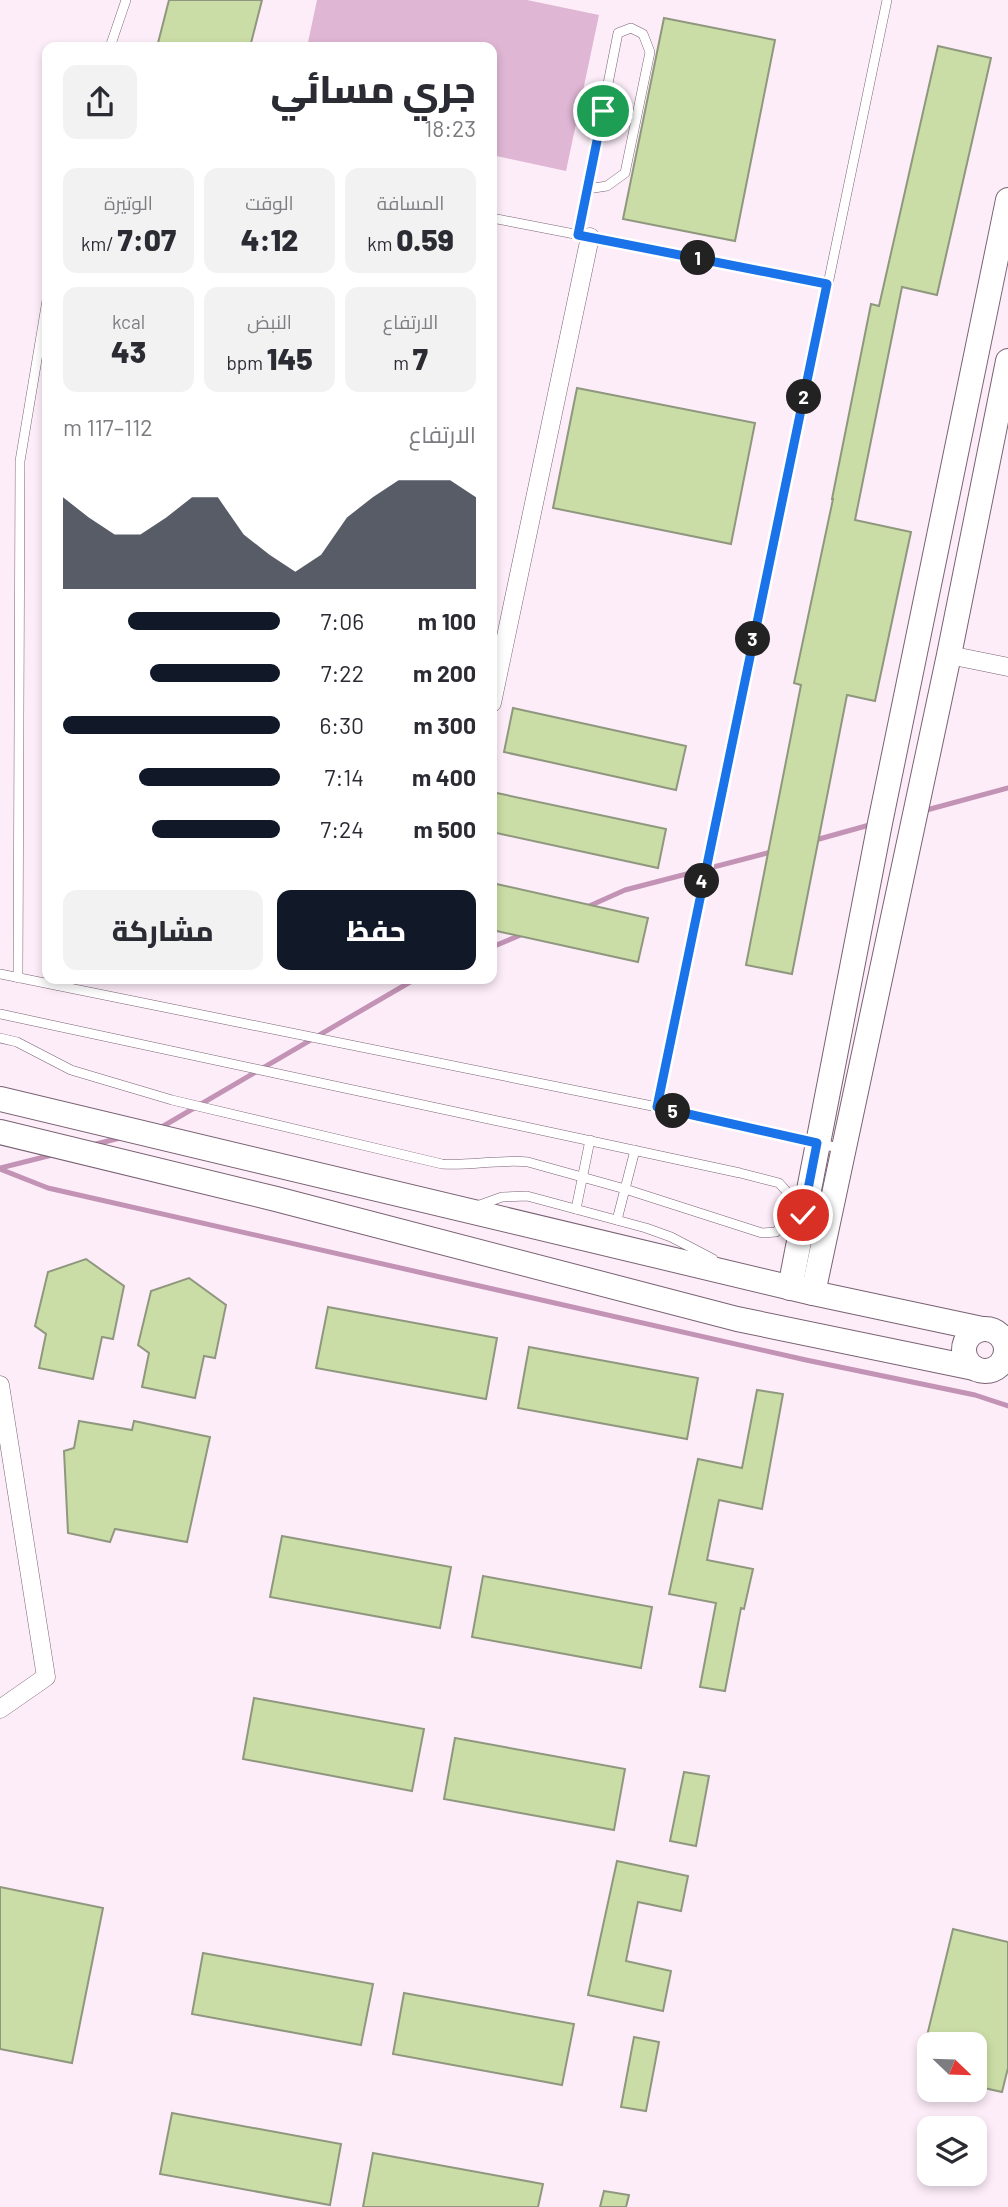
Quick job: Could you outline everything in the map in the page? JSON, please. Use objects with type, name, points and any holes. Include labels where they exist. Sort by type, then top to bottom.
[{"type":"street","points":[[801,1291],[817,1143],[1008,200]]},
{"type":"street","points":[[497,677],[584,236]]},
{"type":"street","points":[[801,1291],[844,1149],[949,655],[1008,361]]},
{"type":"street","points":[[949,655],[1008,667]]},
{"type":"street","points":[[0,1132],[276,1199],[737,1319],[990,1372],[999,1366],[1006,1354],[1005,1341],[995,1331],[801,1291],[12,1098]]},
{"type":"street","points":[[990,1372],[968,1363],[964,1349],[969,1335],[995,1331]]},
{"type":"street","points":[[0,1385],[46,1677],[0,1709]]},
{"type":"lane","points":[[112,42],[126,0]]},
{"type":"lane","points":[[657,1107],[887,0]]},
{"type":"lane","points":[[584,236],[587,190],[618,33],[631,28],[643,34],[650,52],[625,173],[607,186],[587,190]]},
{"type":"lane","points":[[497,219],[827,284]]},
{"type":"lane","points":[[18,978],[20,461],[42,330]]},
{"type":"lane","points":[[0,974],[42,983]]},
{"type":"lane","points":[[48,984],[657,1107],[844,1149]]},
{"type":"lane","points":[[0,1014],[779,1183],[789,1194],[790,1209],[786,1221],[776,1232],[762,1233],[625,1189],[514,1161],[464,1166],[442,1164],[199,1106],[71,1070],[17,1042],[0,1038]]},
{"type":"lane","points":[[576,1209],[590,1140]]},
{"type":"lane","points":[[617,1220],[635,1150]]},
{"type":"lane","points":[[464,1210],[502,1197],[527,1196],[671,1237],[748,1278]]},
{"type":"shaded area","points":[[317,0],[527,0],[599,15],[566,171],[497,156],[497,42],[308,42]]},
{"type":"building","points":[[169,0],[262,0],[251,42],[158,42]]},
{"type":"building","points":[[664,18],[775,40],[735,241],[623,219]]},
{"type":"building","points":[[938,46],[991,58],[937,295],[902,287],[855,520],[911,532],[875,701],[847,695],[792,974],[746,965],[801,685],[794,683],[871,304],[879,306]]},
{"type":"building","points":[[577,388],[755,423],[731,544],[553,508]]},
{"type":"building","points":[[513,708],[686,746],[676,790],[504,752]]},
{"type":"building","points":[[497,793],[666,829],[658,868],[497,833]]},
{"type":"building","points":[[497,884],[648,918],[638,962],[497,931]]},
{"type":"building","points":[[86,1259],[124,1286],[113,1339],[102,1337],[93,1379],[39,1368],[46,1334],[35,1326],[48,1272]]},
{"type":"building","points":[[189,1278],[226,1305],[215,1358],[204,1356],[195,1398],[142,1387],[149,1353],[138,1345],[151,1291]]},
{"type":"building","points":[[328,1307],[497,1338],[486,1399],[316,1368]]},
{"type":"building","points":[[529,1347],[698,1378],[687,1439],[518,1408]]},
{"type":"building","points":[[757,1390],[783,1394],[762,1509],[719,1500],[707,1560],[753,1569],[744,1609],[741,1608],[725,1691],[700,1687],[716,1603],[669,1594],[698,1459],[742,1468]]},
{"type":"building","points":[[79,1421],[132,1430],[134,1421],[210,1437],[187,1542],[115,1529],[110,1542],[68,1533],[64,1451],[74,1448]]},
{"type":"building","points":[[282,1536],[451,1567],[440,1628],[270,1597]]},
{"type":"building","points":[[483,1576],[652,1607],[641,1668],[472,1637]]},
{"type":"building","points":[[254,1698],[424,1729],[412,1791],[243,1759]]},
{"type":"building","points":[[455,1738],[625,1769],[614,1830],[444,1799]]},
{"type":"building","points":[[684,1772],[709,1776],[696,1846],[670,1841]]},
{"type":"building","points":[[617,1861],[688,1876],[681,1911],[638,1902],[626,1961],[671,1971],[663,2011],[588,1995]]},
{"type":"building","points":[[0,1887],[103,1908],[72,2063],[0,2049]]},
{"type":"building","points":[[953,1929],[1008,1942],[1008,2068],[1002,2092],[987,2089],[987,2032],[928,2032]]},
{"type":"building","points":[[203,1953],[373,1984],[361,2045],[192,2014]]},
{"type":"building","points":[[404,1993],[574,2024],[562,2085],[393,2054]]},
{"type":"building","points":[[634,2037],[659,2042],[646,2111],[621,2107]]},
{"type":"building","points":[[172,2113],[341,2144],[330,2205],[160,2174]]},
{"type":"building","points":[[373,2153],[543,2184],[538,2207],[363,2207]]},
{"type":"building","points":[[604,2191],[629,2195],[626,2207],[600,2207]]},
{"type":"waterway","points":[[923,811],[1008,788]]},
{"type":"waterway","points":[[812,841],[873,824]]},
{"type":"waterway","points":[[587,907],[625,890],[775,851]]},
{"type":"waterway","points":[[497,945],[523,934]]},
{"type":"waterway","points":[[160,1128],[407,984]]},
{"type":"waterway","points":[[92,1145],[120,1138]]},
{"type":"waterway","points":[[0,1168],[52,1155]]},
{"type":"waterway","points":[[0,1169],[48,1188],[806,1360],[975,1395],[1008,1406]]},
{"type":"route","points":[[603,111],[578,235],[827,284],[657,1107],[817,1143],[803,1215]]}]
